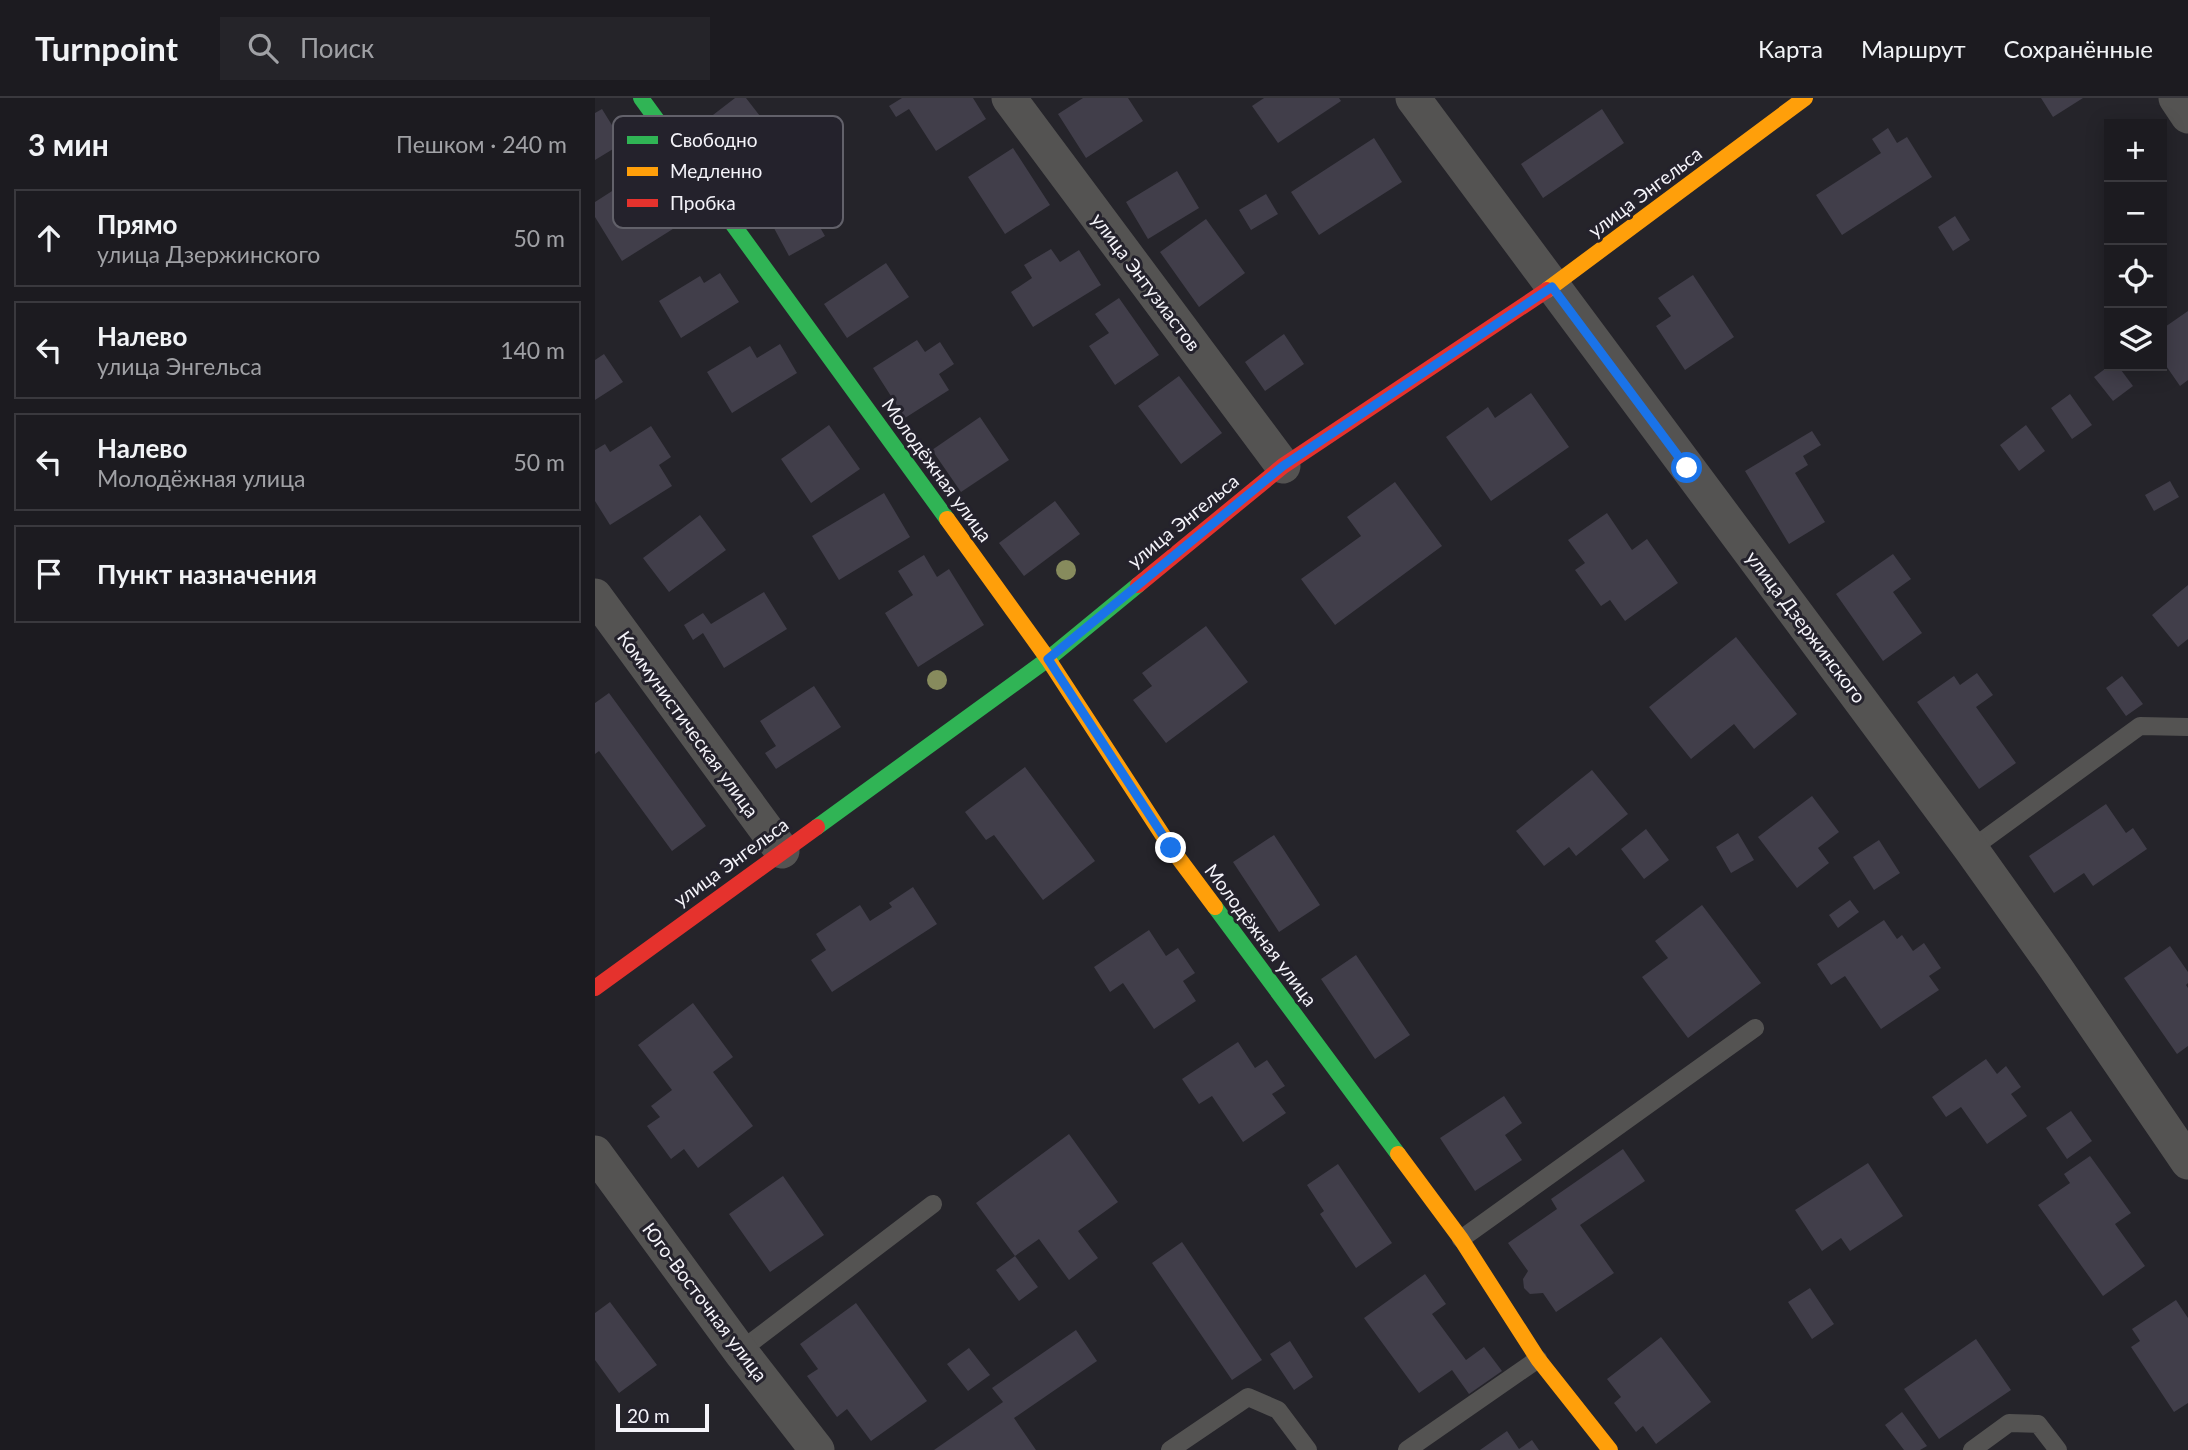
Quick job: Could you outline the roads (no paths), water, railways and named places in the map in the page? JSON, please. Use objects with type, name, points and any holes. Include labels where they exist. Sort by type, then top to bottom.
[{"type":"street","name":"Молодёжная улица","points":[[641,98],[654,116]]},
{"type":"street","name":"улица Энтузиастов","points":[[1009,98],[1283,466]]},
{"type":"street","name":"улица Дзержинского","points":[[1413,98],[1971,849],[2188,1162]]},
{"type":"street","name":"улица Энгельса","points":[[595,988],[1048,659],[1283,466],[1552,287],[1805,98]]},
{"type":"street","points":[[2176,98],[2188,116]]},
{"type":"street","name":"Молодёжная улица","points":[[735,228],[1048,659],[1171,848],[1461,1239],[1538,1359],[1610,1450]]},
{"type":"street","name":"Коммунистическая улица","points":[[595,596],[782,851]]},
{"type":"street","name":"Юго-Восточная улица","points":[[595,1153],[740,1351],[817,1450]]},
{"type":"lane","points":[[1971,849],[2140,726],[2188,727]]},
{"type":"lane","points":[[1461,1239],[1755,1028]]},
{"type":"lane","points":[[740,1351],[933,1205]]},
{"type":"lane","points":[[1407,1450],[1538,1359]]},
{"type":"lane","points":[[1170,1450],[1248,1397],[1278,1410],[1308,1450]]},
{"type":"lane","points":[[1972,1450],[2009,1423],[2038,1424],[2058,1450]]}]
